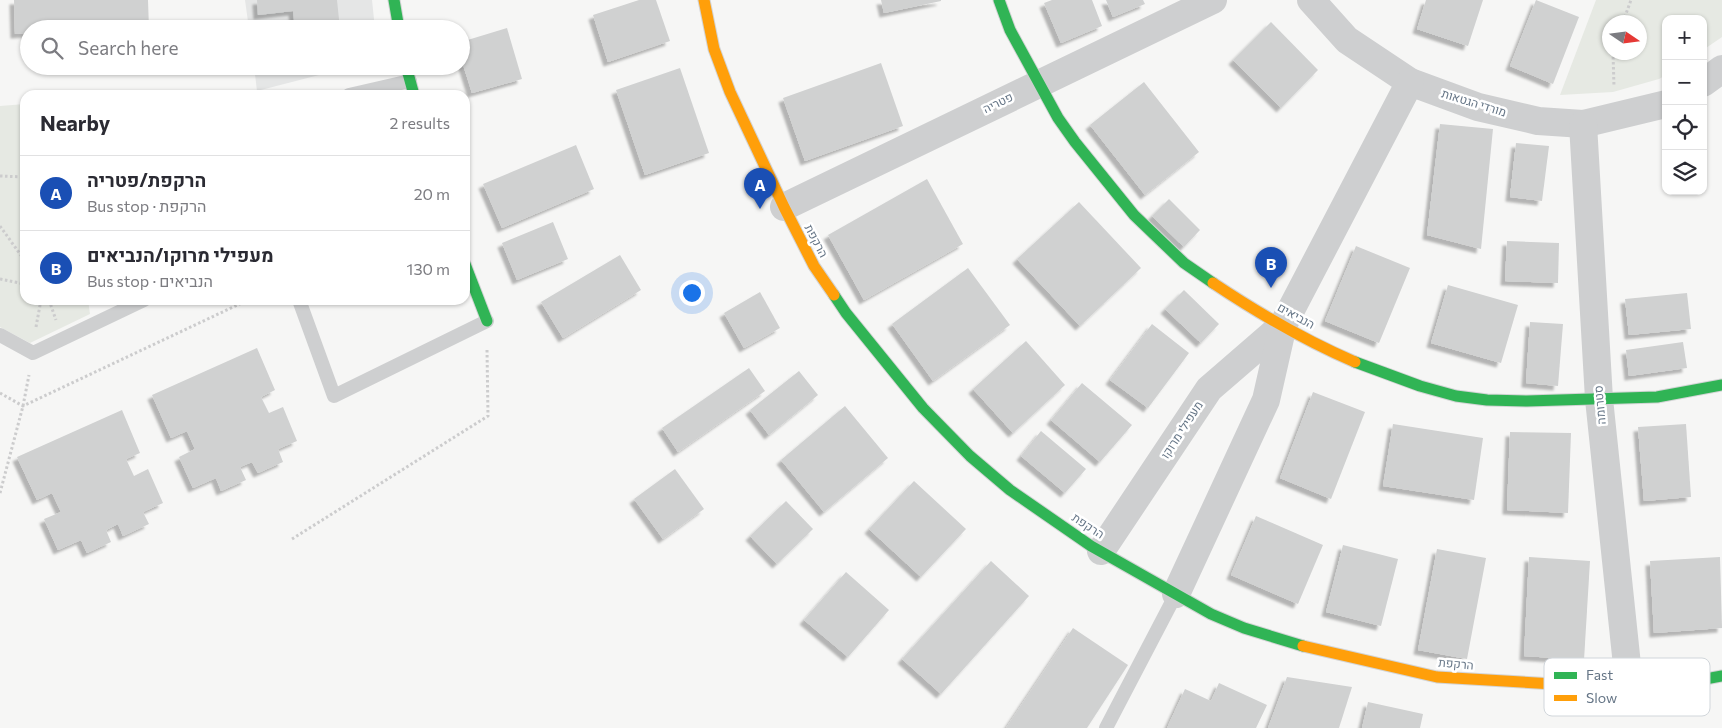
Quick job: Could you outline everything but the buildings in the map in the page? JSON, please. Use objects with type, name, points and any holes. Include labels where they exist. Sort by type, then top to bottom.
[{"type":"street","points":[[394,0],[397,20]]},
{"type":"street","name":"הרקפת","points":[[704,0],[714,49],[730,92],[814,266],[846,314],[923,408],[970,456],[1010,490],[1101,551],[1211,614],[1244,628],[1288,642],[1437,677],[1544,683]]},
{"type":"street","name":"הנביאים","points":[[999,0],[1010,30],[1058,118],[1134,215],[1184,263],[1240,301],[1336,354],[1363,366],[1420,386],[1456,396],[1487,400],[1527,401],[1657,397],[1722,385]]},
{"type":"street","name":"פטריה","points":[[784,207],[1213,0]]},
{"type":"street","name":"מורדי הגטאות","points":[[1311,0],[1347,40],[1410,82],[1478,107],[1538,121],[1583,124],[1662,105]]},
{"type":"street","points":[[1707,80],[1722,69]]},
{"type":"street","points":[[408,75],[413,90]]},
{"type":"street","name":"מעפילי מרוקו","points":[[1176,594],[1266,400],[1283,325],[1410,82]]},
{"type":"street","name":"סטרומה","points":[[1583,124],[1599,399],[1625,658]]},
{"type":"street","points":[[470,278],[486,321]]},
{"type":"street","name":"מעפילי מרוקו","points":[[1101,551],[1209,389],[1283,325]]},
{"type":"lane","points":[[371,90],[410,81]]},
{"type":"lane","points":[[0,335],[33,353],[134,305]]},
{"type":"lane","points":[[301,305],[334,396],[486,321]]},
{"type":"lane","points":[[1106,728],[1176,594]]},
{"type":"path","points":[[1626,15],[1631,0]]},
{"type":"path","points":[[0,176],[20,177]]},
{"type":"path","points":[[0,226],[20,254]]},
{"type":"path","points":[[0,279],[20,283]]},
{"type":"path","points":[[35,331],[40,305]]},
{"type":"path","points":[[24,406],[237,305]]},
{"type":"path","points":[[292,539],[488,416],[486,321]]},
{"type":"path","points":[[0,493],[24,406],[33,353]]},
{"type":"path","points":[[0,393],[24,406]]},
{"type":"shaded area","points":[[245,0],[372,0],[374,20],[248,20]]},
{"type":"shaded area","points":[[1596,0],[1722,0],[1722,37],[1707,47],[1707,15],[1662,15],[1662,77],[1613,92],[1560,95]]},
{"type":"shaded area","points":[[255,75],[319,75],[261,90],[257,90]]},
{"type":"shaded area","points":[[20,104],[20,305],[89,305],[90,314],[30,343],[0,327],[0,106]]},
{"type":"traffic: fast","points":[[394,0],[397,20]]},
{"type":"traffic: fast","points":[[999,0],[1010,30],[1058,118],[1075,142],[1134,215],[1184,263],[1213,283]]},
{"type":"traffic: fast","points":[[408,75],[413,90]]},
{"type":"traffic: fast","points":[[470,277],[487,321]]},
{"type":"traffic: fast","points":[[834,295],[846,313],[923,408],[970,456],[1010,490],[1091,546],[1211,614],[1244,628],[1303,646]]},
{"type":"traffic: fast","points":[[1355,362],[1420,386],[1456,396],[1487,400],[1527,401],[1657,397],[1722,385]]},
{"type":"traffic: fast","points":[[1710,678],[1722,676]]},
{"type":"traffic: slow","points":[[704,0],[714,49],[730,92],[814,266],[834,295]]},
{"type":"traffic: slow","points":[[1213,283],[1282,326],[1355,362]]},
{"type":"traffic: slow","points":[[1303,646],[1437,677],[1544,683]]},
{"type":"place","name":"הרקפת/פטריה","points":[[760,209]]},
{"type":"place","name":"מעפילי מרוקו/הנביאים","points":[[1271,288]]}]
